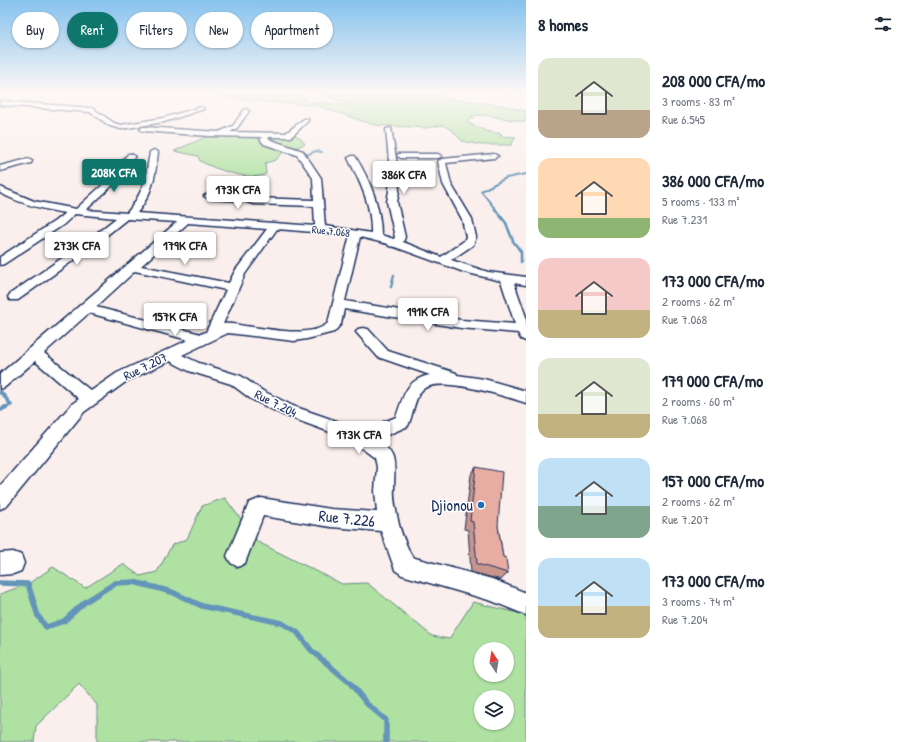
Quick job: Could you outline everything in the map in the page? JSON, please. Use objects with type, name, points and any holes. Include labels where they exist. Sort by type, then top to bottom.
[{"type":"street","points":[[114,126],[132,126],[154,131],[267,135],[291,135],[300,126]]},
{"type":"street","points":[[222,133],[229,131],[236,126]]},
{"type":"street","points":[[389,129],[394,171],[394,191],[392,202],[400,237],[398,242],[393,244]]},
{"type":"street","points":[[267,135],[264,139],[267,142],[299,152],[317,178],[320,229]]},
{"type":"street","points":[[427,147],[440,158],[448,185],[467,219],[471,237],[469,243],[442,261]]},
{"type":"street","points":[[14,296],[92,242],[139,204],[150,182],[154,152]]},
{"type":"street","points":[[0,262],[75,211],[112,181],[131,156]]},
{"type":"street","points":[[401,156],[440,158],[494,156]]},
{"type":"street","points":[[352,158],[368,187],[375,214],[376,237]]},
{"type":"street","points":[[0,169],[28,161]]},
{"type":"street","name":"Rue 7.068","points":[[0,190],[34,203],[75,211],[185,220],[247,218],[272,227],[320,229],[356,233],[376,237],[467,270],[525,282]]},
{"type":"street","points":[[5,202],[14,196]]},
{"type":"street","points":[[209,196],[318,203]]},
{"type":"street","points":[[247,218],[253,200]]},
{"type":"street","points":[[0,383],[185,220]]},
{"type":"street","points":[[86,308],[207,337],[234,288],[239,274],[264,241],[272,227]]},
{"type":"street","name":"Rue 7.207","points":[[0,500],[78,408],[122,377],[226,328],[294,336],[322,332],[333,326],[356,233]]},
{"type":"street","points":[[131,268],[234,288]]},
{"type":"street","points":[[338,304],[461,324],[524,332],[506,279]]},
{"type":"street","points":[[363,332],[383,354],[460,379]]},
{"type":"street","points":[[35,352],[90,399]]},
{"type":"street","name":"Rue 7.204","points":[[169,354],[194,367],[236,380],[257,395],[294,413],[325,425],[360,434],[379,431],[402,421],[415,388],[420,384],[431,381],[460,379],[484,384],[526,397]]},
{"type":"street","points":[[353,433],[383,455],[386,467],[384,491],[388,522]]},
{"type":"street","name":"Rue 7.226","points":[[238,556],[256,509],[261,508],[331,518],[388,522],[403,562],[410,567],[492,590],[526,604]]},
{"type":"green space","points":[[385,126],[439,126],[426,128]]},
{"type":"green space","points":[[443,126],[474,126],[485,131],[502,134],[500,136],[516,137],[511,145],[481,145],[462,141],[452,130]]},
{"type":"green space","points":[[224,129],[230,134],[239,135],[280,132],[299,137],[305,144],[282,153],[276,160],[265,163],[266,174],[260,176],[243,176],[233,174],[214,168],[200,161],[198,156],[174,151]]},
{"type":"green space","points":[[225,498],[258,542],[342,584],[367,583],[432,636],[449,639],[473,602],[526,615],[526,742],[97,742],[97,705],[79,684],[36,726],[34,742],[0,742],[0,594],[28,584],[53,567],[85,588],[123,564],[140,576],[157,572],[172,545],[187,539],[202,506]]},
{"type":"building","name":"Djionou","points":[[476,467],[502,472],[498,526],[503,557],[506,558],[508,573],[477,564],[473,522],[470,521]]},
{"type":"waterway","points":[[306,155],[316,151],[322,152]]},
{"type":"waterway","points":[[496,210],[481,191],[506,178],[526,174]]},
{"type":"waterway","points":[[495,209],[506,223],[513,241],[521,252],[521,262]]},
{"type":"waterway","points":[[146,246],[150,247]]},
{"type":"waterway","points":[[391,287],[394,275]]},
{"type":"waterway","points":[[0,393],[1,392],[11,405],[4,408]]},
{"type":"waterway","points":[[0,410],[4,408]]},
{"type":"waterway","points":[[0,583],[28,584],[38,616],[46,627],[64,621],[85,602],[115,583],[134,582],[172,592],[202,606],[282,623],[297,632],[311,650],[350,683],[367,704],[386,720],[386,742]]},
{"type":"place","name":"Djionou","points":[[481,505]]}]
